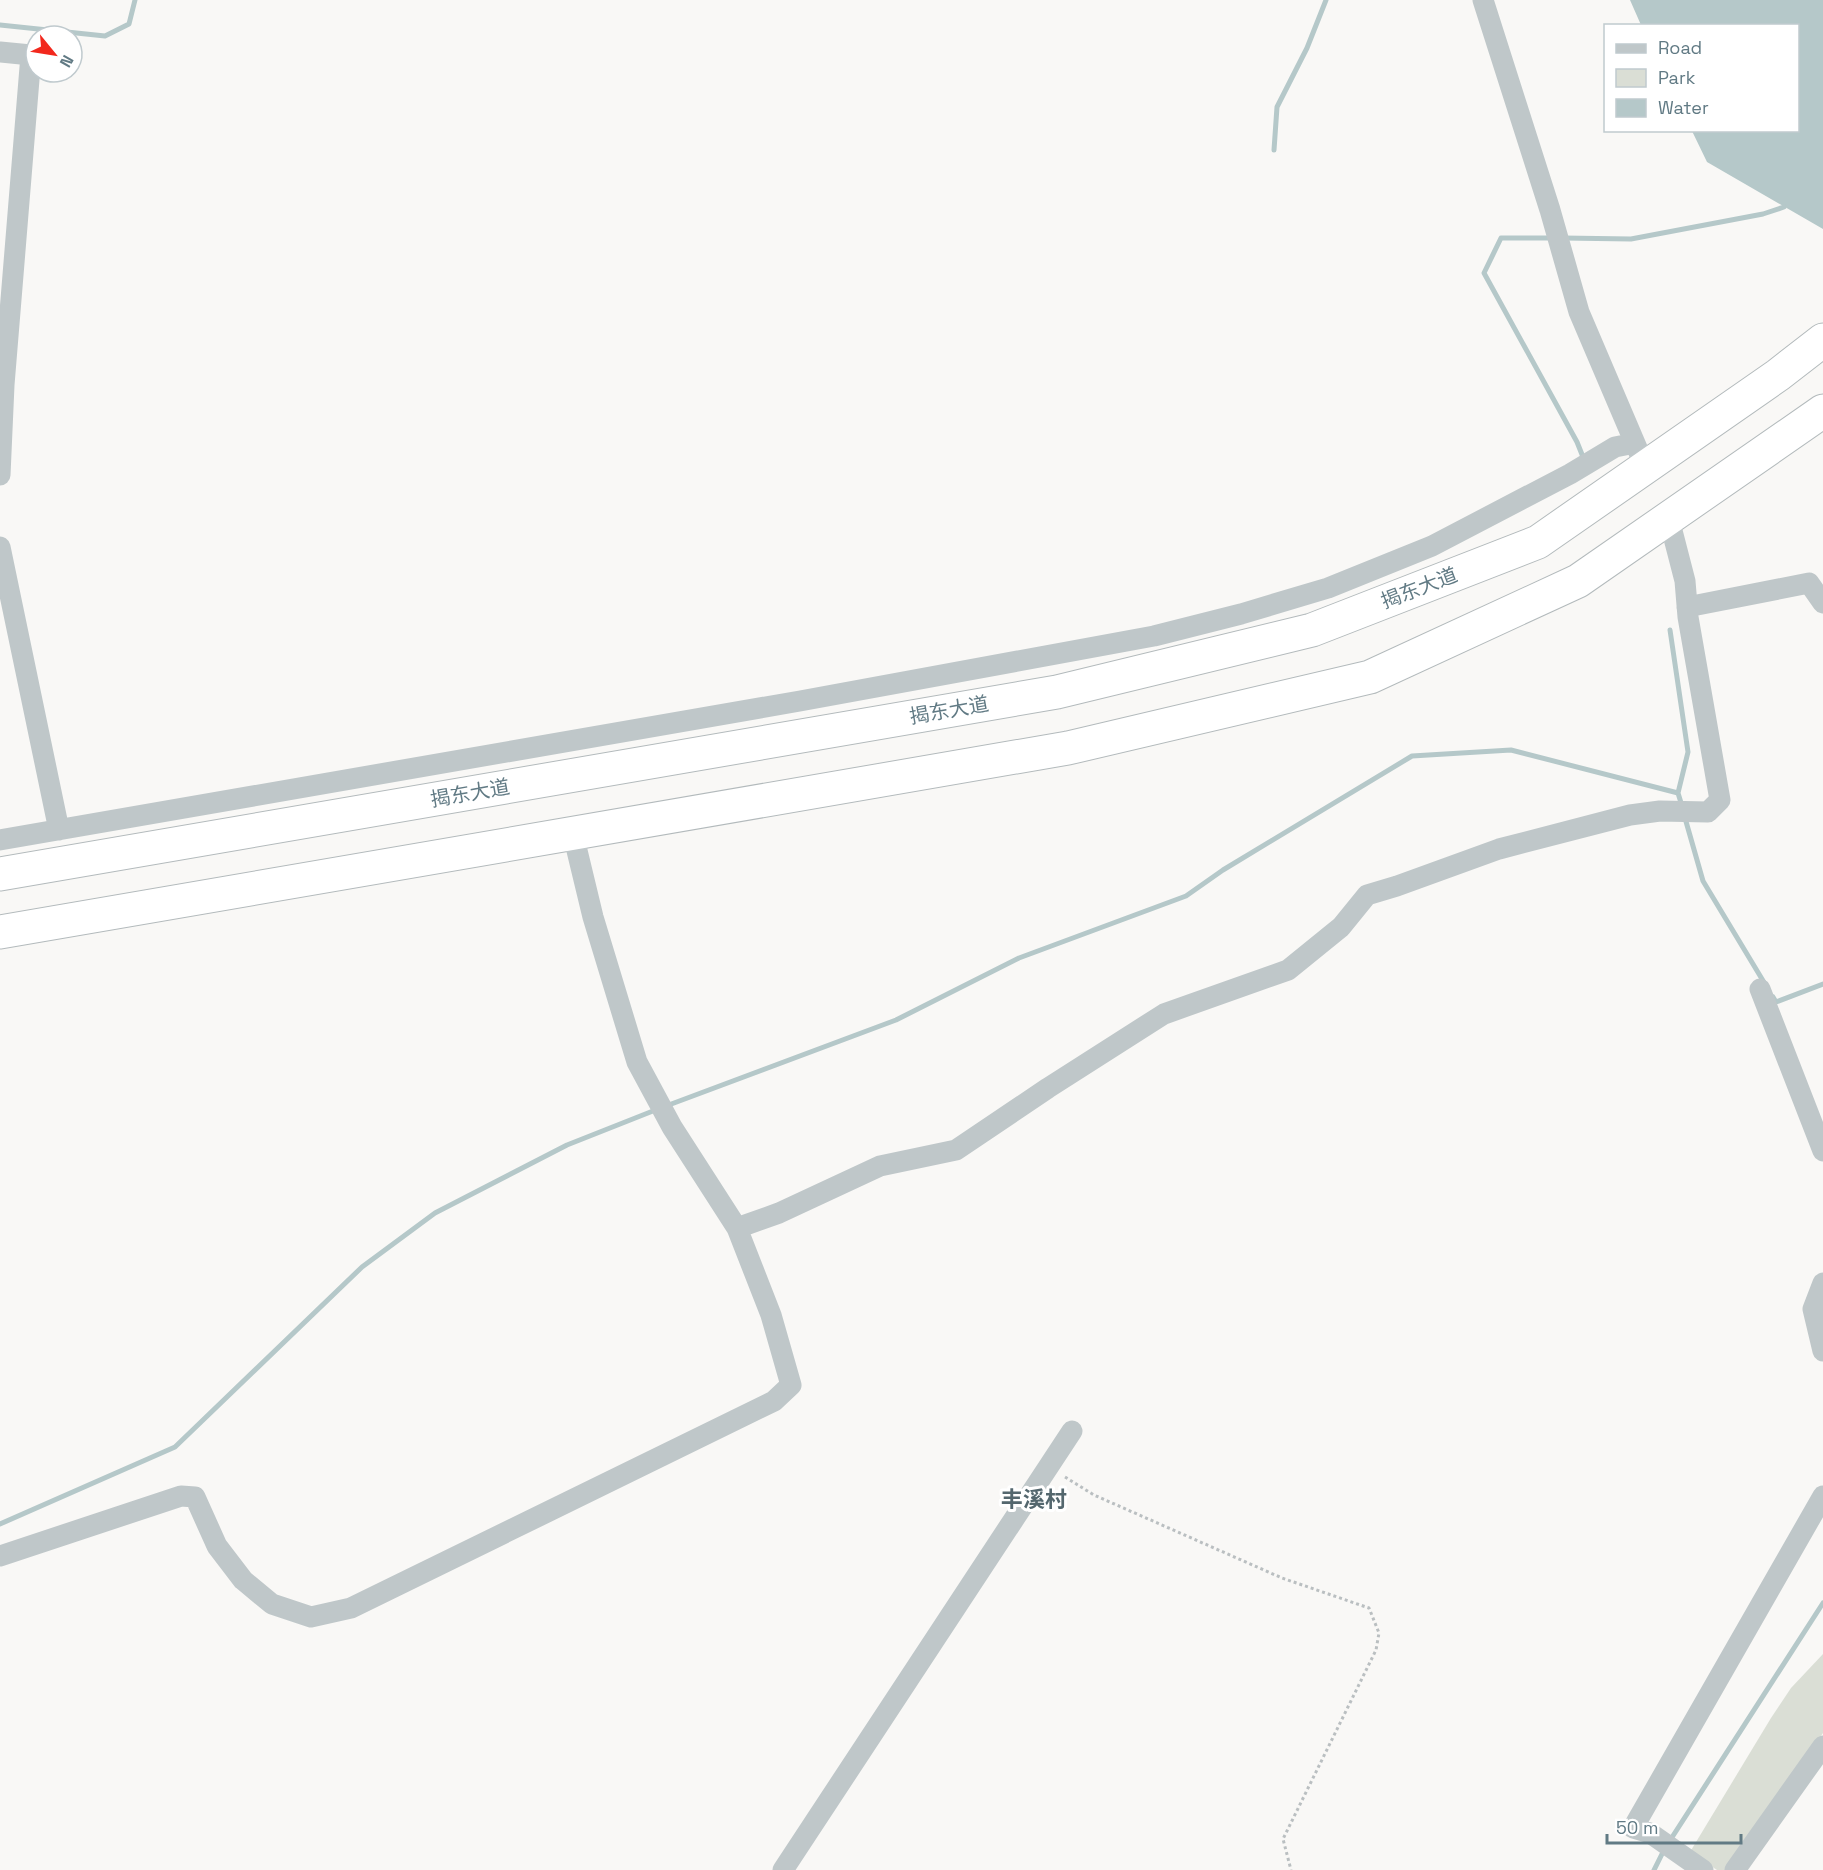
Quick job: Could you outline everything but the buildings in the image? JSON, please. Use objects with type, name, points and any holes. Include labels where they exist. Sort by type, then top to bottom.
[{"type":"highway","name":"揭东大道","points":[[0,874],[1057,692],[1312,630],[1538,542],[1640,455],[1778,375],[1823,340]]},
{"type":"highway","points":[[0,932],[1068,748],[1370,678],[1578,581],[1817,416]]},
{"type":"street","points":[[1482,0],[1579,312],[1640,455]]},
{"type":"street","points":[[0,52],[31,56],[2,394],[0,475]]},
{"type":"street","points":[[0,840],[800,701],[1154,636],[1241,614],[1328,588],[1432,546],[1570,474],[1615,447],[1640,455]]},
{"type":"street","points":[[737,1228],[779,1213],[880,1166],[956,1150],[1029,1100],[1164,1014],[1288,970],[1341,927],[1367,895],[1499,849],[1630,815],[1660,811],[1708,812],[1720,800],[1687,607],[1685,581],[1669,519]]},
{"type":"street","points":[[0,548],[59,830]]},
{"type":"street","points":[[1687,607],[1816,582],[1823,603]]},
{"type":"street","points":[[0,1556],[181,1496],[195,1497],[217,1546],[243,1580],[272,1605],[311,1617],[351,1608],[774,1401],[791,1385],[771,1315],[737,1228],[672,1126],[637,1062],[593,917],[573,834]]},
{"type":"street","points":[[1760,989],[1823,1151]]},
{"type":"street","points":[[1823,1283],[1813,1309],[1823,1351]]},
{"type":"street","points":[[783,1870],[1071,1431]]},
{"type":"street","points":[[1703,1870],[1650,1833],[1633,1828],[1823,1496]]},
{"type":"street","points":[[1735,1870],[1823,1746]]},
{"type":"path","points":[[1048,1467],[1094,1495],[1155,1523],[1282,1578],[1369,1608],[1379,1633],[1376,1650],[1283,1839],[1291,1870]]},
{"type":"green space","points":[[1823,1654],[1823,1733],[1728,1870],[1717,1870],[1690,1852],[1791,1688]]},
{"type":"water","points":[[1630,0],[1823,0],[1823,229],[1707,162],[1692,132],[1799,132],[1799,24],[1641,24]]},
{"type":"waterway","points":[[0,25],[105,36],[129,24],[135,0]]},
{"type":"waterway","points":[[1274,150],[1277,107],[1307,48],[1326,0]]},
{"type":"waterway","points":[[1563,238],[1631,239],[1763,214],[1784,207]]},
{"type":"waterway","points":[[1554,238],[1501,238],[1484,273],[1577,442],[1583,457]]},
{"type":"waterway","points":[[1670,630],[1688,752],[1678,793]]},
{"type":"waterway","points":[[666,1106],[896,1020],[1019,958],[1186,896],[1223,870],[1412,756],[1511,750],[1678,793],[1682,806]]},
{"type":"waterway","points":[[1685,818],[1703,881],[1765,984]]},
{"type":"waterway","points":[[1773,997],[1776,1002],[1823,984]]},
{"type":"waterway","points":[[0,1524],[175,1447],[362,1267],[435,1213],[567,1145],[658,1109]]},
{"type":"waterway","points":[[1669,1842],[1823,1603]]},
{"type":"waterway","points":[[1654,1870],[1664,1850]]},
{"type":"district","name":"丰溪村","points":[[1034,1499]]}]
